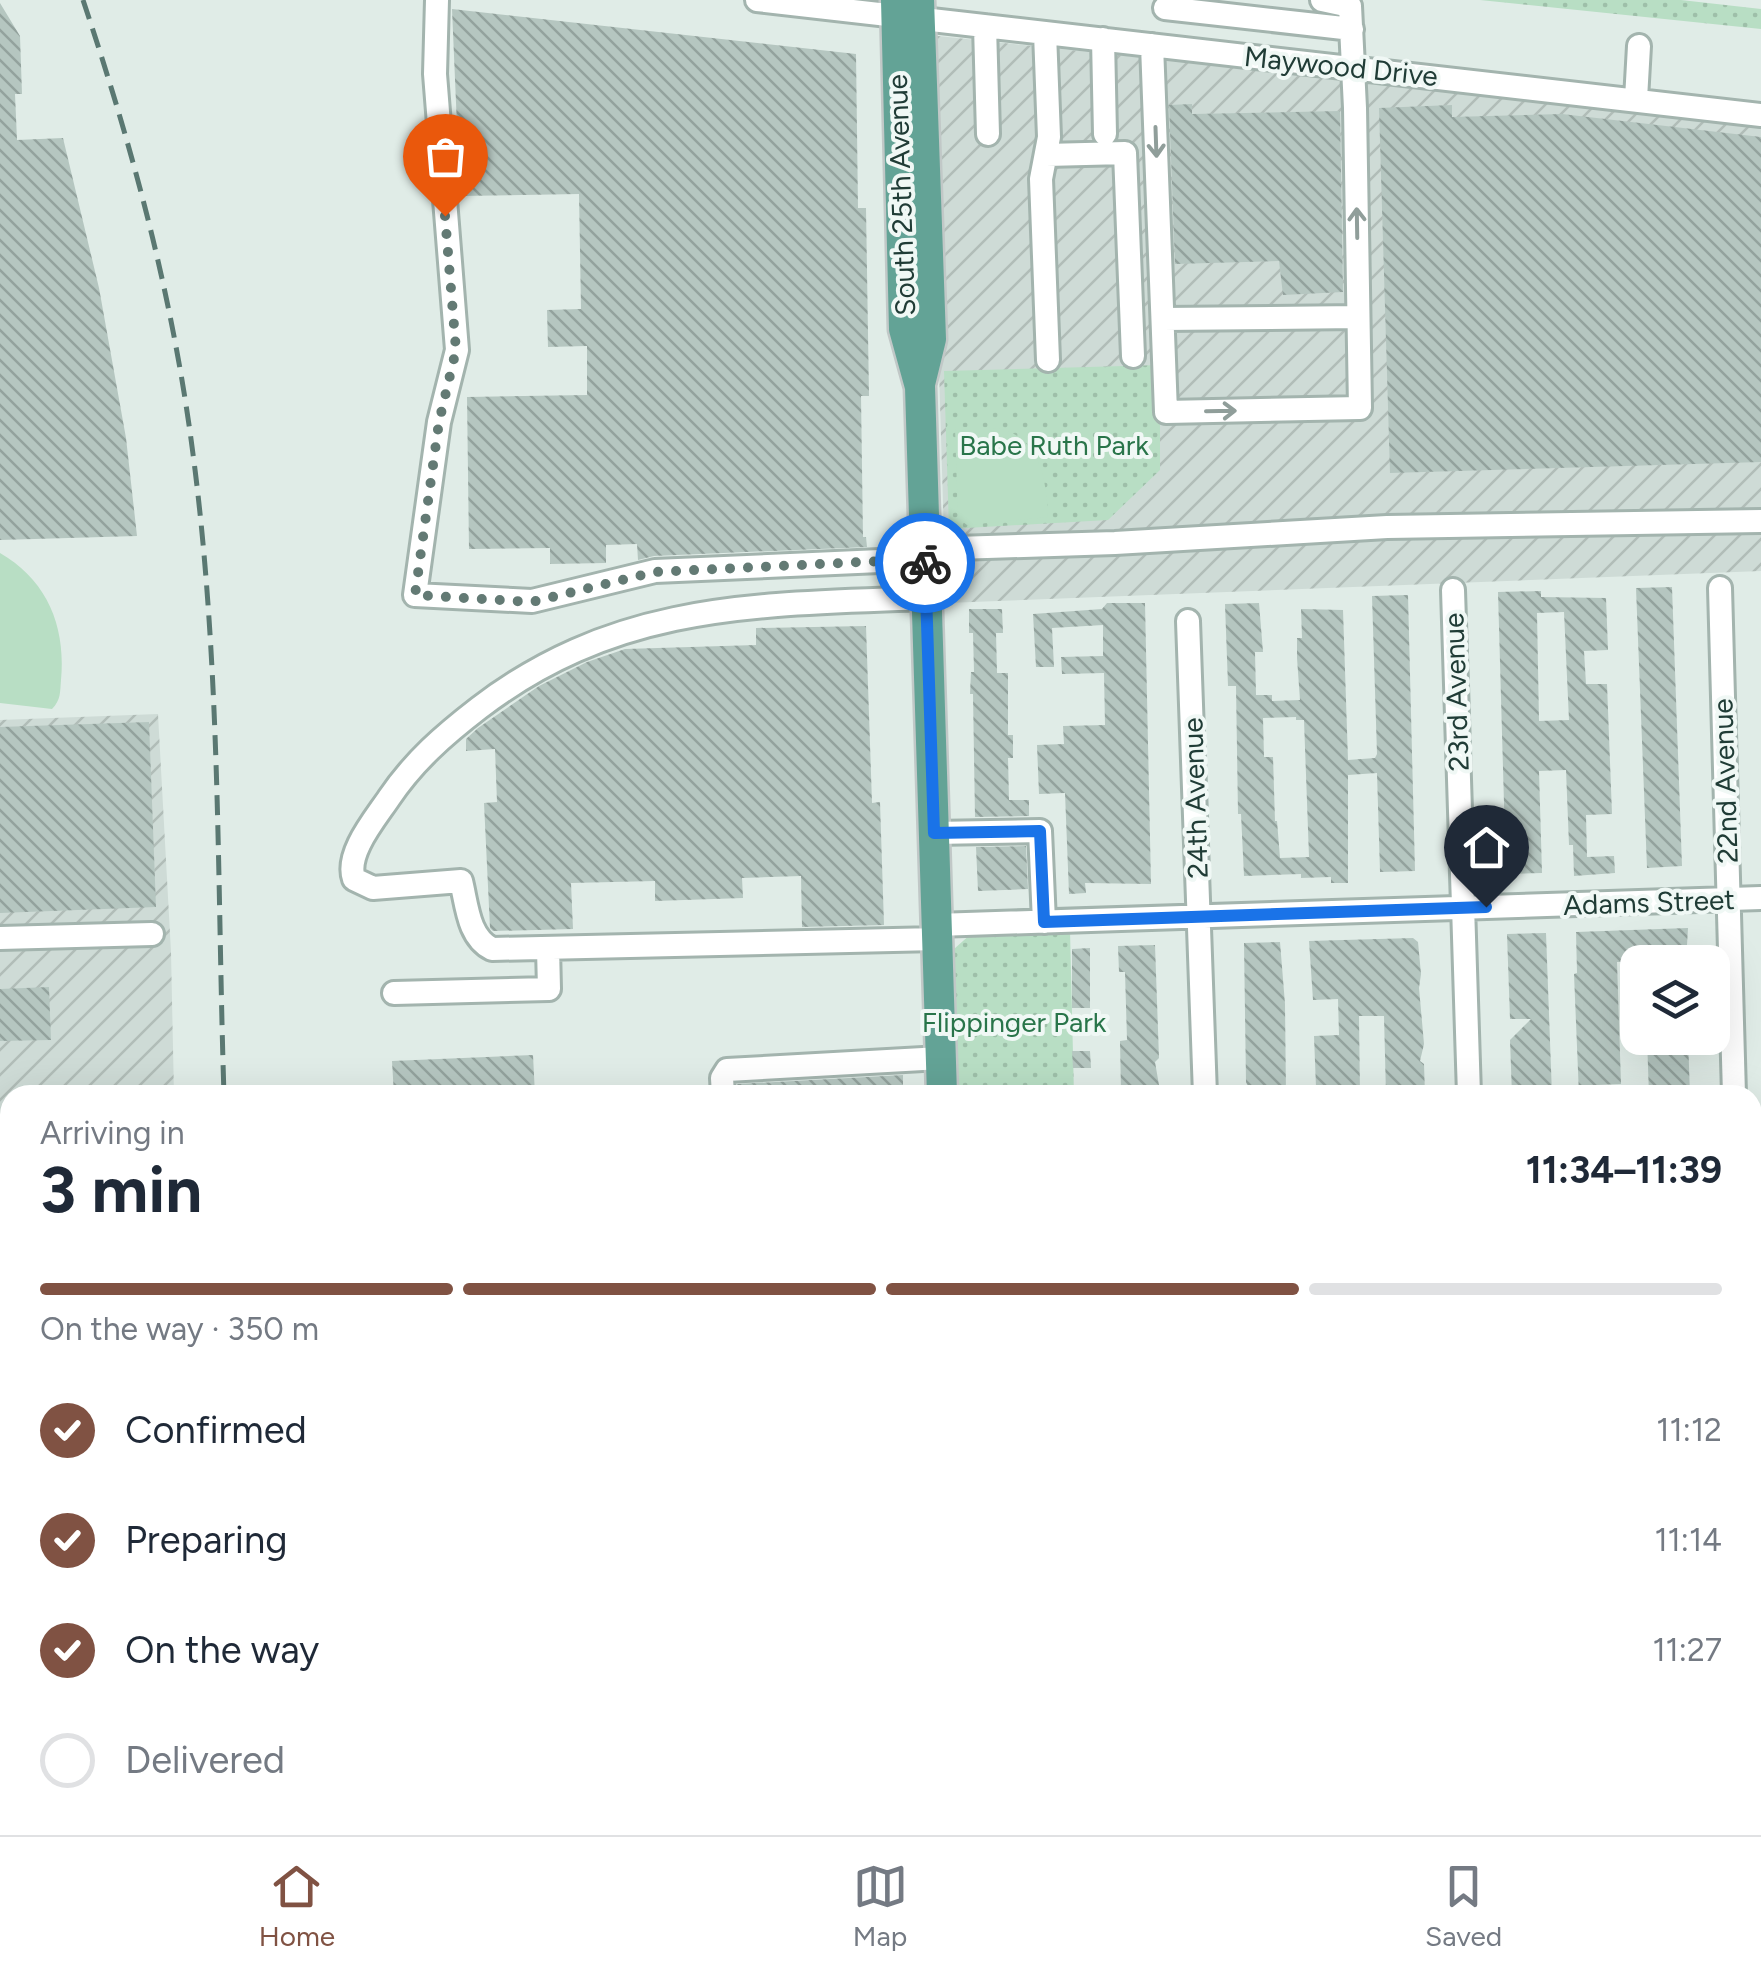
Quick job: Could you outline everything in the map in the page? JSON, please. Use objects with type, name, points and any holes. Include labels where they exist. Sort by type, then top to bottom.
[{"type":"main road","name":"South 25th Avenue","points":[[908,8],[931,338],[920,387],[942,1085]]},
{"type":"street","points":[[436,0],[435,74],[456,350],[439,422],[415,595],[532,602],[655,572],[1387,527],[1761,521]]},
{"type":"street","name":"Maywood Drive","points":[[757,0],[908,8],[985,26],[1761,115]]},
{"type":"street","points":[[1322,0],[1350,6],[1352,29],[1354,68],[1360,408],[1166,412],[1155,45],[1166,4],[1352,29]]},
{"type":"street","points":[[985,26],[988,134]]},
{"type":"street","points":[[1045,32],[1049,137],[1042,179],[1048,360]]},
{"type":"street","points":[[1103,39],[1105,134]]},
{"type":"street","points":[[1636,100],[1639,46]]},
{"type":"street","points":[[1046,154],[1125,153],[1133,356]]},
{"type":"street","points":[[1162,319],[1358,317]]},
{"type":"street","name":"22nd Avenue","points":[[1720,588],[1734,1085]]},
{"type":"street","name":"23rd Avenue","points":[[1453,590],[1469,1085]]},
{"type":"street","name":"Adams Street","points":[[926,598],[749,606],[660,620],[601,638],[511,683],[428,749],[402,778],[366,835],[351,870],[354,879],[373,888],[461,881],[473,931],[480,943],[492,949],[937,932],[1044,922],[1761,898]]},
{"type":"street","name":"24th Avenue","points":[[1188,621],[1205,1085]]},
{"type":"street","points":[[934,833],[1040,831],[1044,922]]},
{"type":"street","points":[[0,938],[152,934]]},
{"type":"street","points":[[394,993],[549,990],[548,948]]},
{"type":"street","points":[[722,1085],[727,1070],[941,1058]]},
{"type":"shaded area","points":[[929,35],[1761,123],[1761,571],[946,603]]},
{"type":"shaded area","points":[[158,714],[174,1085],[0,1085],[0,720]]},
{"type":"green space","points":[[1480,0],[1681,0],[1761,9],[1761,29]]},
{"type":"green space","name":"Babe Ruth Park","points":[[1160,365],[1160,470],[1108,520],[949,529],[944,371]]},
{"type":"green space","points":[[955,427],[1004,430],[1026,444],[1040,465],[1048,517],[967,525],[958,518]]},
{"type":"green space","points":[[0,553],[30,577],[50,606],[56,623],[62,660],[59,699],[52,709],[0,703]]},
{"type":"green space","name":"Flippinger Park","points":[[1070,930],[1074,1085],[958,1085],[954,949],[972,933]]},
{"type":"building","points":[[0,3],[20,36],[22,94],[15,94],[17,140],[63,138],[99,288],[126,438],[137,536],[0,540]]},
{"type":"building","points":[[452,9],[856,54],[858,208],[866,208],[869,396],[861,396],[863,537],[867,547],[654,556],[638,560],[637,544],[606,545],[606,563],[550,564],[550,548],[469,549],[467,397],[587,395],[587,346],[548,347],[547,310],[581,309],[579,194],[460,196]]},
{"type":"building","points":[[1192,104],[1192,114],[1340,111],[1343,292],[1283,295],[1279,261],[1175,264],[1169,105]]},
{"type":"building","points":[[1452,105],[1452,117],[1562,114],[1761,137],[1761,462],[1390,473],[1379,108]]},
{"type":"building","points":[[1672,587],[1682,866],[1647,868],[1636,588]]},
{"type":"building","points":[[1541,591],[1541,597],[1606,598],[1608,650],[1584,651],[1586,684],[1607,684],[1612,814],[1586,815],[1587,857],[1614,856],[1615,873],[1574,876],[1566,770],[1539,771],[1542,873],[1506,874],[1498,592]],"holes":[[[1564,612],[1569,720],[1539,721],[1537,613]]]},
{"type":"building","points":[[1408,595],[1415,871],[1380,872],[1377,773],[1348,775],[1348,883],[1331,883],[1331,877],[1301,878],[1301,874],[1244,876],[1238,814],[1236,686],[1228,686],[1225,604],[1259,603],[1263,652],[1255,652],[1256,695],[1272,695],[1272,701],[1300,700],[1297,638],[1302,638],[1301,609],[1343,610],[1348,760],[1375,758],[1377,754],[1372,596]],"holes":[[[1263,718],[1304,720],[1309,857],[1280,858],[1273,757],[1264,757]]]},
{"type":"building","points":[[1107,603],[1145,603],[1151,884],[1085,883],[1086,893],[1069,894],[1065,793],[1039,794],[1037,745],[1064,744],[1063,726],[1105,725],[1104,673],[1062,674],[1061,657],[1103,656],[1103,625],[1052,628],[1054,667],[1036,667],[1033,614],[1102,609]]},
{"type":"building","points":[[969,609],[1002,609],[1003,633],[996,633],[997,673],[1008,673],[1008,735],[1013,735],[1013,758],[1008,758],[1009,800],[1029,800],[1029,816],[975,817],[970,694],[973,633],[969,633]]},
{"type":"building","points":[[866,626],[872,803],[880,802],[884,925],[802,927],[801,876],[742,878],[743,898],[655,901],[655,881],[571,883],[573,929],[490,928],[484,803],[497,802],[495,749],[466,751],[466,739],[478,728],[539,686],[587,662],[625,649],[756,645],[756,628]]},
{"type":"building","points":[[149,722],[156,907],[0,913],[0,727]]},
{"type":"building","points":[[1026,846],[1028,889],[978,891],[976,847]]},
{"type":"building","points":[[1688,928],[1687,945],[1620,945],[1617,962],[1621,1084],[1579,1085],[1574,974],[1576,932]]},
{"type":"building","points":[[1546,933],[1552,1085],[1512,1085],[1510,1040],[1531,1019],[1510,1019],[1507,934]]},
{"type":"building","points":[[1413,938],[1418,942],[1424,1044],[1420,1061],[1424,1064],[1425,1085],[1386,1085],[1384,1016],[1359,1016],[1360,1085],[1316,1085],[1314,1036],[1339,1035],[1338,999],[1313,1000],[1309,941]]},
{"type":"building","points":[[1280,942],[1286,1085],[1246,1082],[1244,943]]},
{"type":"building","points":[[1155,945],[1159,1058],[1155,1062],[1159,1085],[1121,1085],[1120,1041],[1127,1040],[1125,972],[1119,972],[1118,946]]},
{"type":"building","points":[[1090,948],[1090,1008],[1072,1008],[1072,949]]},
{"type":"building","points":[[49,987],[51,1040],[0,1041],[0,989]]},
{"type":"building","points":[[1072,1051],[1090,1051],[1091,1068],[1073,1068]]},
{"type":"building","points":[[533,1055],[534,1085],[393,1085],[392,1061]]},
{"type":"building","points":[[1648,1055],[1689,1055],[1690,1085],[1649,1085]]},
{"type":"building","points":[[903,1075],[903,1085],[737,1084]]},
{"type":"railway","points":[[83,0],[163,281],[193,454],[213,694],[224,1085]]},
{"type":"way so far","points":[[445,216],[456,350],[439,422],[415,595],[532,602],[655,572],[925,559],[925,563]]},
{"type":"route","points":[[925,563],[934,833],[1040,831],[1044,922],[1486,907]]}]
